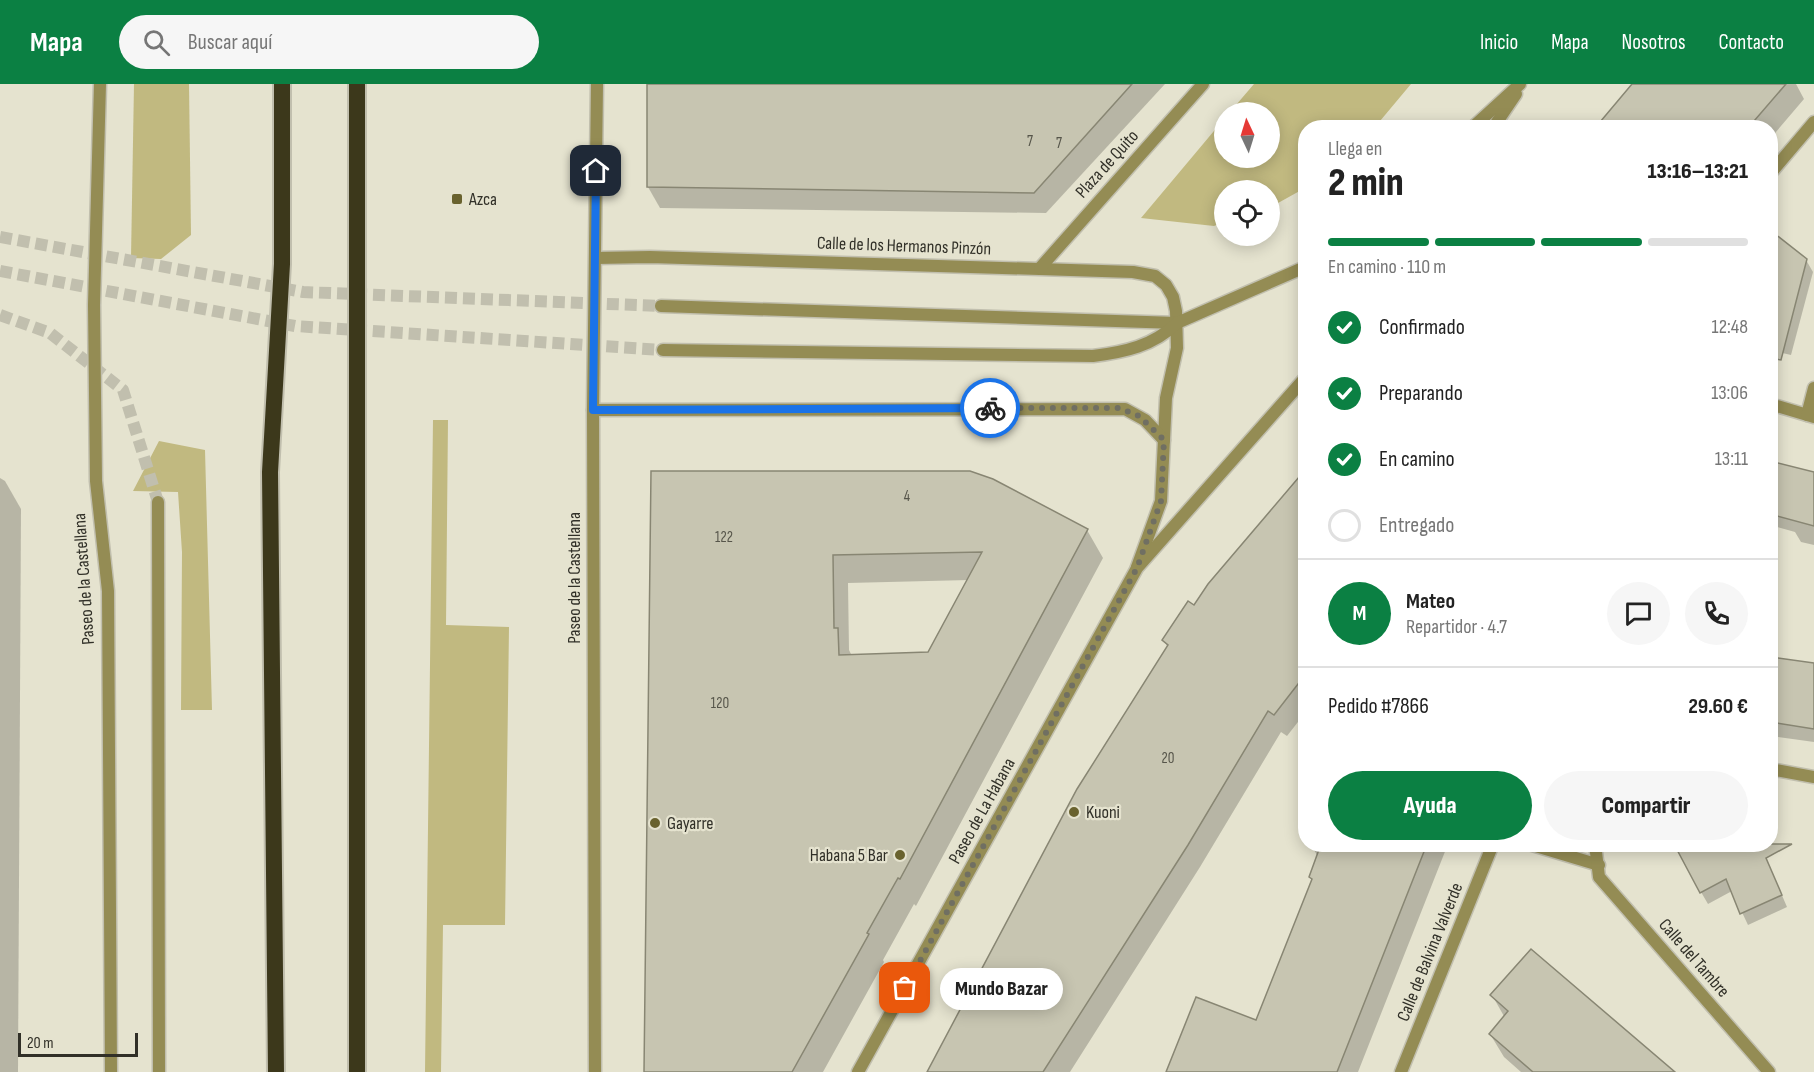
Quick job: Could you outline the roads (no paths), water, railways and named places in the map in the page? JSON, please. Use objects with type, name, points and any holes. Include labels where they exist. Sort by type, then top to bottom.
[{"type":"highway","points":[[276,1072],[270,472],[282,264],[282,84]]},
{"type":"highway","points":[[357,84],[357,1072]]},
{"type":"street","name":"Paseo de la Castellana","points":[[100,84],[94,316],[96,481],[108,591],[111,1072]]},
{"type":"street","name":"Paseo de la Castellana","points":[[595,1072],[593,410],[597,84]]},
{"type":"street","name":"Plaza de Quito","points":[[1040,268],[1203,84]]},
{"type":"street","points":[[1481,120],[1522,84]]},
{"type":"street","points":[[1498,120],[1522,84]]},
{"type":"street","points":[[1778,165],[1814,122]]},
{"type":"street","name":"Calle de los Hermanos Pinzón","points":[[596,258],[650,257],[1040,268],[1151,274],[1163,282],[1171,293],[1177,323]]},
{"type":"street","points":[[663,350],[1093,356],[1145,345],[1162,336],[1177,323],[1298,270]]},
{"type":"street","points":[[661,306],[1177,323]]},
{"type":"street","name":"Paseo de La Habana","points":[[858,1072],[1137,568],[1161,501],[1167,390],[1177,348],[1177,323]]},
{"type":"street","name":"Paseo de La Habana","points":[[1137,568],[1298,386]]},
{"type":"street","points":[[1778,406],[1811,416],[1814,388]]},
{"type":"street","points":[[593,410],[1119,408],[1139,416],[1164,440]]},
{"type":"street","points":[[158,502],[159,1072]]},
{"type":"street","points":[[1778,770],[1814,777]]},
{"type":"street","name":"Calle de Balvina Valverde","points":[[1401,1072],[1490,852]]},
{"type":"street","points":[[1556,852],[1599,865]]},
{"type":"street","name":"Calle del Tambre","points":[[1597,852],[1599,877],[1769,1072]]},
{"type":"tunnel","points":[[0,237],[303,292],[661,306]]},
{"type":"tunnel","points":[[0,271],[295,326],[663,350]]},
{"type":"tunnel","points":[[0,315],[50,333],[123,390],[158,502]]},
{"type":"place","name":"Azca","points":[[457,199]]},
{"type":"place","name":"Kuoni","points":[[1074,812]]},
{"type":"place","name":"Gayarre","points":[[655,823]]},
{"type":"place","name":"Habana 5 Bar","points":[[900,855]]},
{"type":"place","name":"Mundo Bazar","points":[[905,988]]}]
